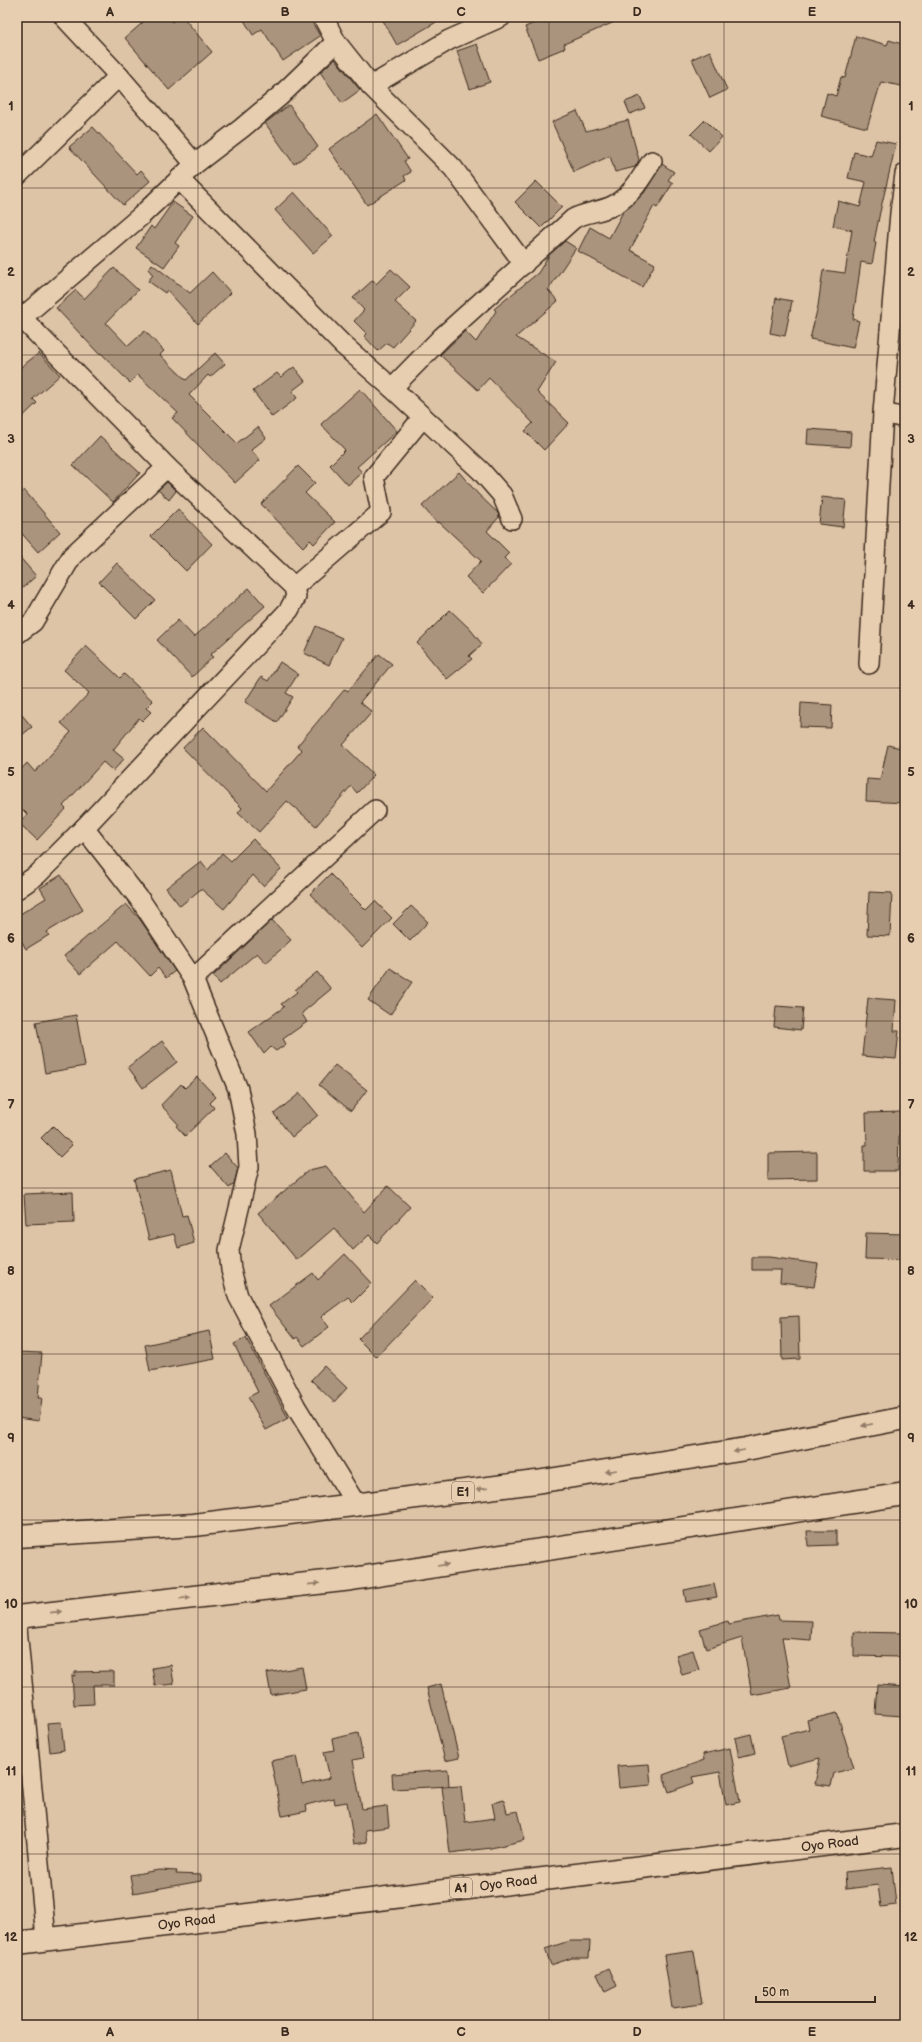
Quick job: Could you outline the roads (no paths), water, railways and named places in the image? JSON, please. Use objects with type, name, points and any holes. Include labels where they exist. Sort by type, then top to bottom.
[{"type":"highway","name":"E1","points":[[17,1536],[194,1525],[357,1506],[536,1482],[746,1450],[905,1418]]},
{"type":"highway","points":[[17,1617],[352,1580],[905,1494]]},
{"type":"highway","name":"Oyo Road","points":[[17,1943],[905,1835]]},
{"type":"street","points":[[64,17],[119,76],[195,164]]},
{"type":"street","points":[[323,17],[336,42],[371,86],[453,168],[524,264]]},
{"type":"street","points":[[371,86],[449,40],[501,17]]},
{"type":"street","points":[[17,889],[37,875],[84,828],[289,610],[296,597],[294,587],[167,467],[18,318],[141,216],[195,164],[242,128],[280,96],[336,42]]},
{"type":"street","points":[[17,176],[119,76]]},
{"type":"street","points":[[392,388],[442,338],[573,219],[581,214],[613,205],[632,192],[652,161]]},
{"type":"street","points":[[869,664],[883,413],[900,214],[905,174]]},
{"type":"street","points":[[179,179],[343,345],[423,416],[481,471],[502,495],[512,519]]},
{"type":"street","points":[[883,413],[905,418]]},
{"type":"street","points":[[294,587],[381,512],[374,477],[423,416]]},
{"type":"street","points":[[17,634],[33,622],[72,556],[167,467]]},
{"type":"street","points":[[193,979],[375,810]]},
{"type":"street","points":[[84,828],[141,901],[193,979],[238,1089],[247,1134],[249,1167],[229,1250],[231,1270],[238,1296],[296,1406],[357,1506]]},
{"type":"street","points":[[17,1628],[46,1939]]}]
